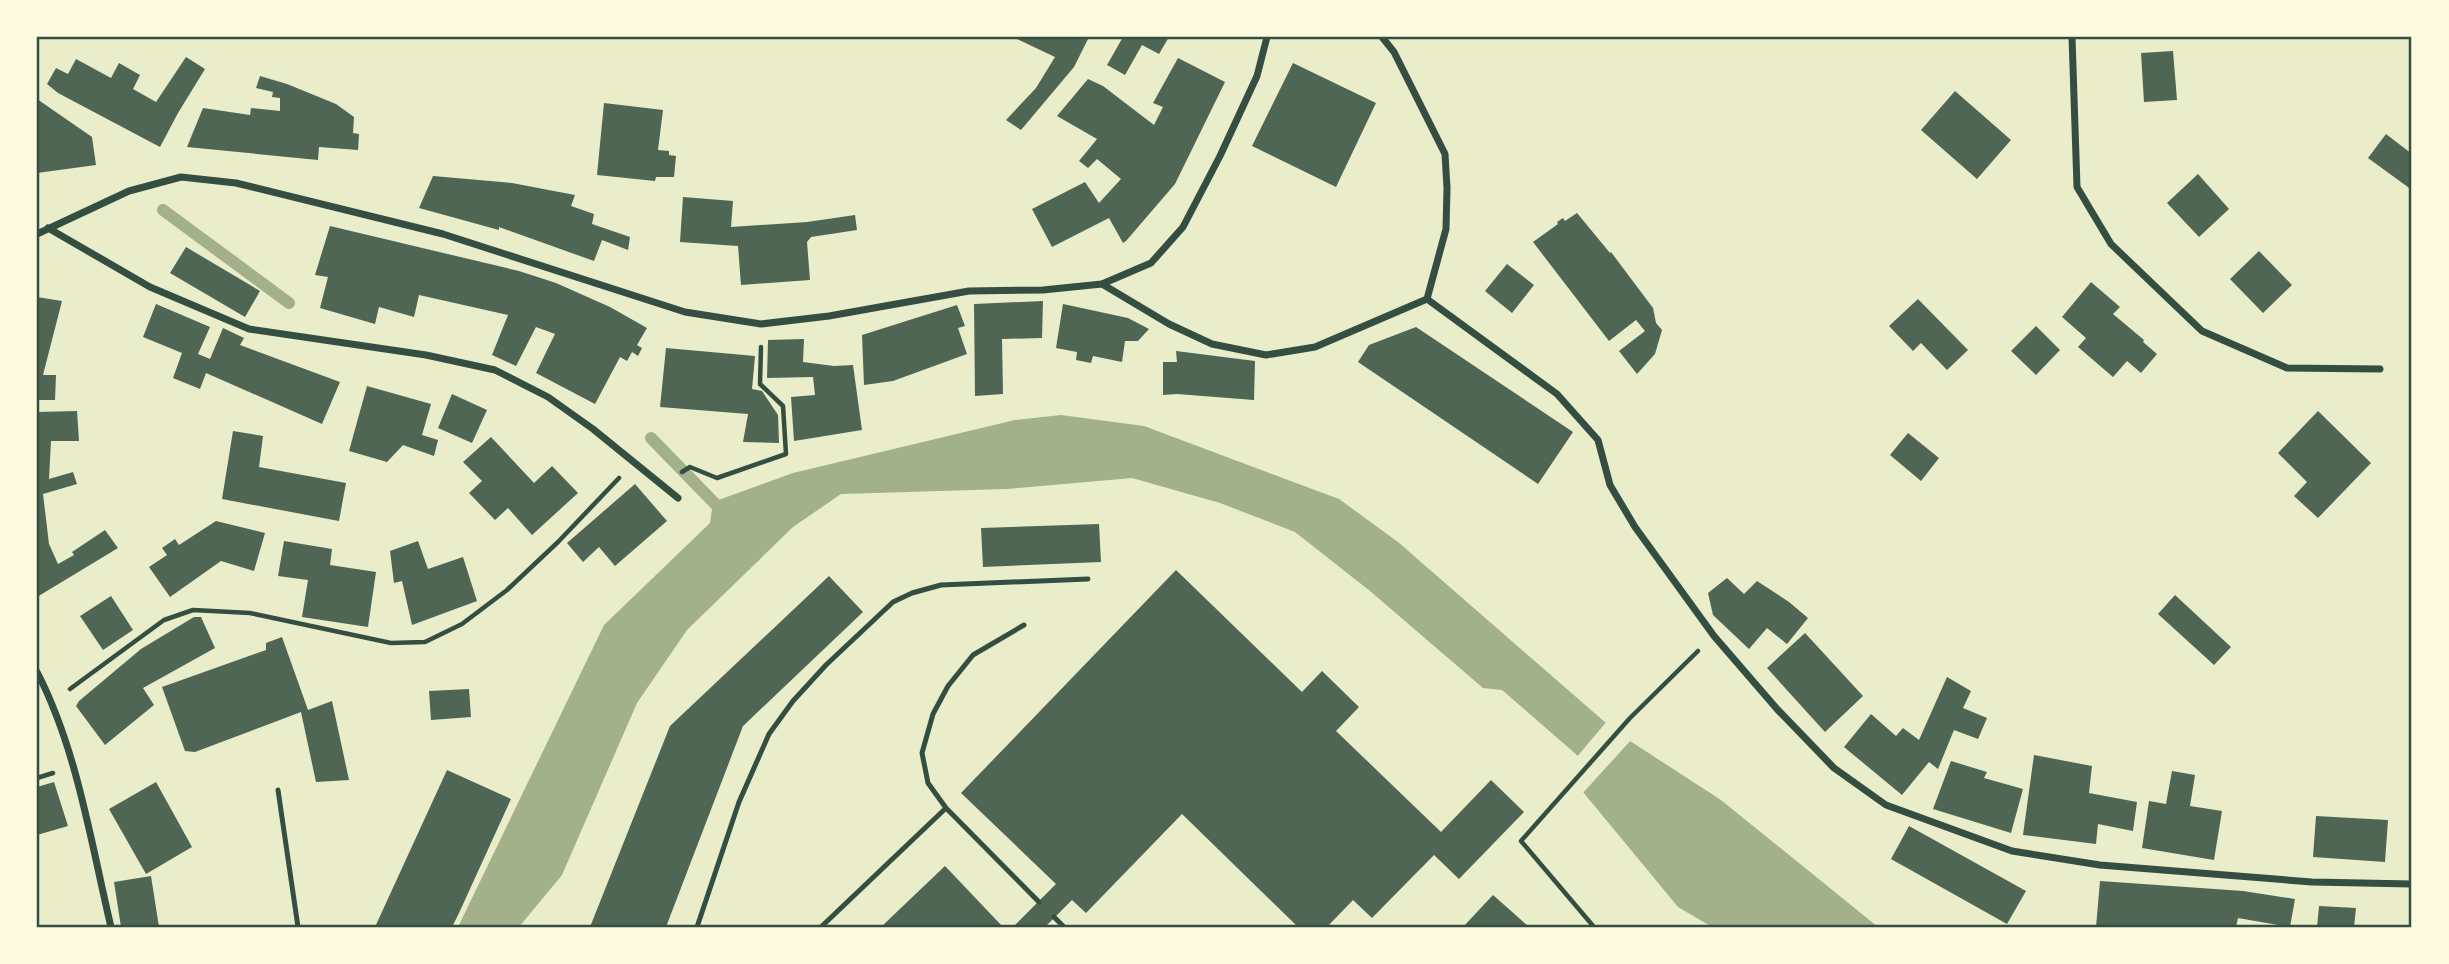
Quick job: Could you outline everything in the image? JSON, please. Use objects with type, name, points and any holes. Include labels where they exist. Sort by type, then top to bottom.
[{"type":"street","points":[[37,234],[129,191],[181,177],[236,183],[443,234],[685,312],[761,324],[829,316],[969,291],[1043,290],[1102,284],[1151,263],[1183,227],[1257,76],[1268,37]]},
{"type":"street","points":[[1382,37],[1394,52],[1445,154],[1446,229],[1427,299]]},
{"type":"street","points":[[2072,37],[2077,187],[2111,244],[2202,331],[2287,368],[2380,369]]},
{"type":"street","points":[[48,228],[150,287],[249,329],[426,355],[495,370],[548,397],[593,429],[678,498]]},
{"type":"street","points":[[1102,284],[1169,324],[1212,344],[1266,355],[1315,347],[1427,299]]},
{"type":"street","points":[[1427,299],[1557,394],[1598,440],[1610,485],[1636,527],[1714,636],[1777,709],[1834,768],[1886,805],[2012,851],[2101,865],[2312,882],[2412,884]]},
{"type":"street","points":[[37,672],[52,702],[73,766],[111,927]]},
{"type":"lane","points":[[697,927],[739,802],[769,734],[793,701],[826,665],[893,602],[912,593],[941,585],[1088,579]]},
{"type":"lane","points":[[1024,625],[973,654],[948,686],[933,714],[922,753],[928,783],[946,808],[1039,902]]},
{"type":"lane","points":[[278,790],[298,927]]},
{"type":"lane","points":[[821,927],[946,808]]},
{"type":"lane","points":[[1054,917],[1064,927]]},
{"type":"path","points":[[690,467],[717,478],[786,454],[783,406],[760,384],[761,324]]},
{"type":"path","points":[[52,702],[164,620],[193,610],[250,613],[391,643],[425,642],[462,624],[507,590],[635,464]]},
{"type":"path","points":[[1594,927],[1521,841],[1630,718],[1714,636]]},
{"type":"shaded area","points":[[1061,415],[1144,426],[1339,499],[1398,542],[1606,723],[1721,800],[1878,927],[1712,927],[1678,907],[1583,792],[1578,756],[1502,690],[1483,688],[1370,591],[1295,532],[1220,503],[1132,478],[1007,489],[841,494],[793,527],[687,630],[637,703],[562,875],[519,927],[458,927],[604,625],[710,523],[713,502],[793,473],[1015,420]]},
{"type":"pier","points":[[1608,720],[1632,739],[1581,795],[1575,759]]},
{"type":"building","points":[[1013,37],[1089,37],[1074,67],[1021,130],[1006,120],[1036,88],[1055,57]]},
{"type":"building","points":[[1123,37],[1169,37],[1159,54],[1142,45],[1125,75],[1107,65]]},
{"type":"building","points":[[2173,51],[2177,100],[2144,102],[2141,53]]},
{"type":"building","points":[[186,57],[205,69],[160,147],[58,93],[47,84],[56,68],[68,74],[76,59],[111,78],[119,63],[140,75],[133,89],[156,102]]},
{"type":"building","points":[[1178,58],[1225,82],[1175,184],[1123,243],[1109,218],[1052,247],[1032,209],[1085,182],[1099,203],[1121,179],[1097,159],[1088,168],[1079,161],[1097,139],[1057,116],[1088,79],[1103,86],[1154,125],[1163,107],[1153,103]]},
{"type":"building","points":[[1293,63],[1376,103],[1336,187],[1252,146]]},
{"type":"building","points":[[260,76],[336,104],[354,117],[353,133],[359,134],[358,150],[319,147],[318,160],[187,147],[203,108],[250,115],[251,108],[280,111],[280,98],[272,97],[273,92],[256,88]]},
{"type":"building","points":[[1955,91],[2011,140],[1977,179],[1921,130]]},
{"type":"building","points":[[37,99],[92,137],[96,165],[37,173]]},
{"type":"building","points":[[604,103],[663,110],[658,150],[669,151],[669,155],[676,156],[674,177],[656,177],[655,181],[597,175]]},
{"type":"building","points":[[2386,134],[2412,154],[2412,190],[2368,158]]},
{"type":"building","points":[[2198,174],[2229,209],[2199,237],[2167,203]]},
{"type":"building","points":[[433,176],[512,183],[575,195],[571,206],[594,214],[592,224],[630,237],[628,250],[602,240],[594,261],[499,227],[499,230],[419,208]]},
{"type":"building","points":[[683,197],[733,201],[731,227],[807,222],[855,215],[857,230],[811,237],[807,242],[810,280],[741,285],[738,246],[680,242]]},
{"type":"building","points":[[1577,213],[1611,252],[1653,308],[1656,323],[1662,330],[1655,354],[1637,374],[1619,351],[1645,331],[1636,320],[1609,341],[1533,242],[1563,218],[1565,221]]},
{"type":"building","points":[[330,226],[519,271],[556,283],[610,307],[647,328],[637,345],[642,348],[638,356],[632,352],[627,361],[620,357],[595,404],[536,373],[555,334],[536,327],[516,366],[492,355],[508,315],[419,295],[414,317],[379,307],[375,324],[320,308],[328,277],[315,275]]},
{"type":"building","points":[[186,247],[260,291],[245,317],[170,273]]},
{"type":"building","points":[[2259,251],[2292,285],[2263,313],[2230,279]]},
{"type":"building","points":[[1507,264],[1534,285],[1512,313],[1485,291]]},
{"type":"building","points":[[2091,282],[2120,307],[2113,314],[2157,354],[2141,373],[2127,361],[2113,377],[2078,347],[2086,338],[2062,317]]},
{"type":"building","points":[[37,297],[62,301],[43,375],[56,375],[55,400],[37,400]]},
{"type":"building","points":[[1918,299],[1968,350],[1947,370],[1921,343],[1913,351],[1889,326]]},
{"type":"building","points":[[1043,301],[1042,338],[1002,339],[1003,394],[975,396],[974,304]]},
{"type":"building","points":[[156,304],[210,327],[198,354],[210,359],[223,328],[244,338],[240,345],[340,382],[322,424],[206,373],[200,389],[173,378],[182,353],[143,337]]},
{"type":"building","points":[[1063,304],[1128,318],[1149,329],[1138,341],[1125,341],[1122,362],[1093,356],[1091,363],[1076,360],[1077,352],[1056,348]]},
{"type":"building","points":[[957,305],[965,326],[958,328],[967,354],[893,381],[864,385],[862,335]]},
{"type":"building","points":[[2036,326],[2060,350],[2036,375],[2011,351]]},
{"type":"building","points":[[1416,327],[1573,432],[1538,484],[1358,362],[1369,345]]},
{"type":"building","points":[[804,339],[803,362],[834,366],[853,365],[862,430],[794,441],[791,397],[815,395],[813,377],[767,378],[768,340]]},
{"type":"building","points":[[666,348],[755,356],[752,389],[762,391],[778,415],[779,443],[743,442],[748,414],[660,407]]},
{"type":"building","points":[[1176,351],[1255,361],[1254,400],[1163,395],[1163,362],[1177,362]]},
{"type":"building","points":[[367,386],[431,404],[422,435],[438,440],[434,456],[403,445],[387,462],[349,451]]},
{"type":"building","points":[[452,394],[487,410],[472,443],[438,428]]},
{"type":"building","points":[[77,411],[79,441],[51,441],[49,479],[73,472],[77,484],[43,494],[49,544],[58,564],[105,530],[118,548],[37,597],[37,412]]},
{"type":"building","points":[[2318,411],[2371,463],[2318,518],[2294,496],[2307,482],[2278,453]]},
{"type":"building","points":[[233,431],[263,436],[259,467],[346,483],[339,521],[222,499]]},
{"type":"building","points":[[1908,433],[1939,458],[1921,481],[1890,455]]},
{"type":"building","points":[[491,437],[534,483],[552,466],[578,493],[532,535],[508,508],[495,520],[469,493],[482,481],[463,462]]},
{"type":"building","points":[[635,484],[667,521],[615,566],[599,547],[583,562],[567,543]]},
{"type":"building","points":[[216,521],[265,533],[254,571],[221,561],[170,597],[149,567],[167,555],[162,548],[175,539],[179,545]]},
{"type":"building","points":[[1099,524],[1101,562],[983,567],[981,528]]},
{"type":"building","points":[[284,541],[332,549],[330,565],[376,572],[368,627],[302,617],[308,580],[278,576]]},
{"type":"building","points":[[418,541],[428,569],[463,557],[477,601],[412,625],[402,581],[394,583],[390,551]]},
{"type":"building","points":[[1176,570],[1302,692],[1322,671],[1359,707],[1336,731],[1441,832],[1491,780],[1524,812],[1459,879],[1434,855],[1372,918],[1353,900],[1327,927],[1298,927],[1182,814],[1086,913],[1072,900],[1045,927],[1013,927],[1056,884],[961,793]]},
{"type":"building","points":[[829,576],[863,612],[743,726],[666,927],[590,927],[670,726]]},
{"type":"building","points":[[1727,578],[1744,594],[1757,581],[1808,618],[1787,644],[1767,628],[1749,649],[1713,615],[1708,593]]},
{"type":"building","points":[[2175,595],[2231,647],[2214,665],[2158,614]]},
{"type":"building","points":[[111,596],[133,630],[103,650],[80,616]]},
{"type":"building","points":[[194,617],[201,617],[215,648],[143,688],[154,705],[105,745],[76,706],[79,701],[141,649]]},
{"type":"building","points":[[1805,633],[1863,696],[1825,732],[1767,668]]},
{"type":"building","points":[[282,637],[308,710],[332,701],[349,780],[316,782],[301,712],[195,752],[185,751],[162,687],[266,650],[266,643]]},
{"type":"building","points":[[1947,677],[1971,691],[1963,708],[1987,718],[1978,739],[1954,730],[1938,769],[1929,762],[1902,795],[1844,747],[1871,714],[1896,736],[1903,728],[1919,740]]},
{"type":"building","points":[[469,689],[471,717],[431,720],[429,691]]},
{"type":"building","points":[[2034,755],[2092,766],[2089,793],[2137,802],[2133,831],[2098,824],[2096,844],[2023,835]]},
{"type":"building","points":[[1951,761],[1987,772],[1984,778],[2023,789],[2011,833],[1933,809]]},
{"type":"building","points":[[447,770],[511,799],[459,913],[452,927],[375,927]]},
{"type":"building","points":[[2172,771],[2195,775],[2190,806],[2222,811],[2214,860],[2142,848],[2149,801],[2166,804]]},
{"type":"building","points":[[54,782],[68,826],[37,835],[37,787]]},
{"type":"building","points":[[156,782],[192,847],[146,874],[109,809]]},
{"type":"building","points":[[2316,816],[2388,820],[2385,862],[2313,857]]},
{"type":"building","points":[[1909,826],[2026,891],[2007,924],[1891,859]]},
{"type":"building","points":[[945,866],[1003,927],[881,927]]},
{"type":"building","points":[[151,876],[159,927],[121,927],[114,882]]},
{"type":"building","points":[[2100,881],[2243,891],[2295,899],[2290,927],[2238,918],[2236,927],[2096,927]]},
{"type":"building","points":[[1493,895],[1529,927],[1463,927]]},
{"type":"building","points":[[2319,906],[2356,908],[2354,927],[2317,927]]},
{"type":"waterway","points":[[163,210],[289,303]]},
{"type":"waterway","points":[[651,438],[724,513]]}]
